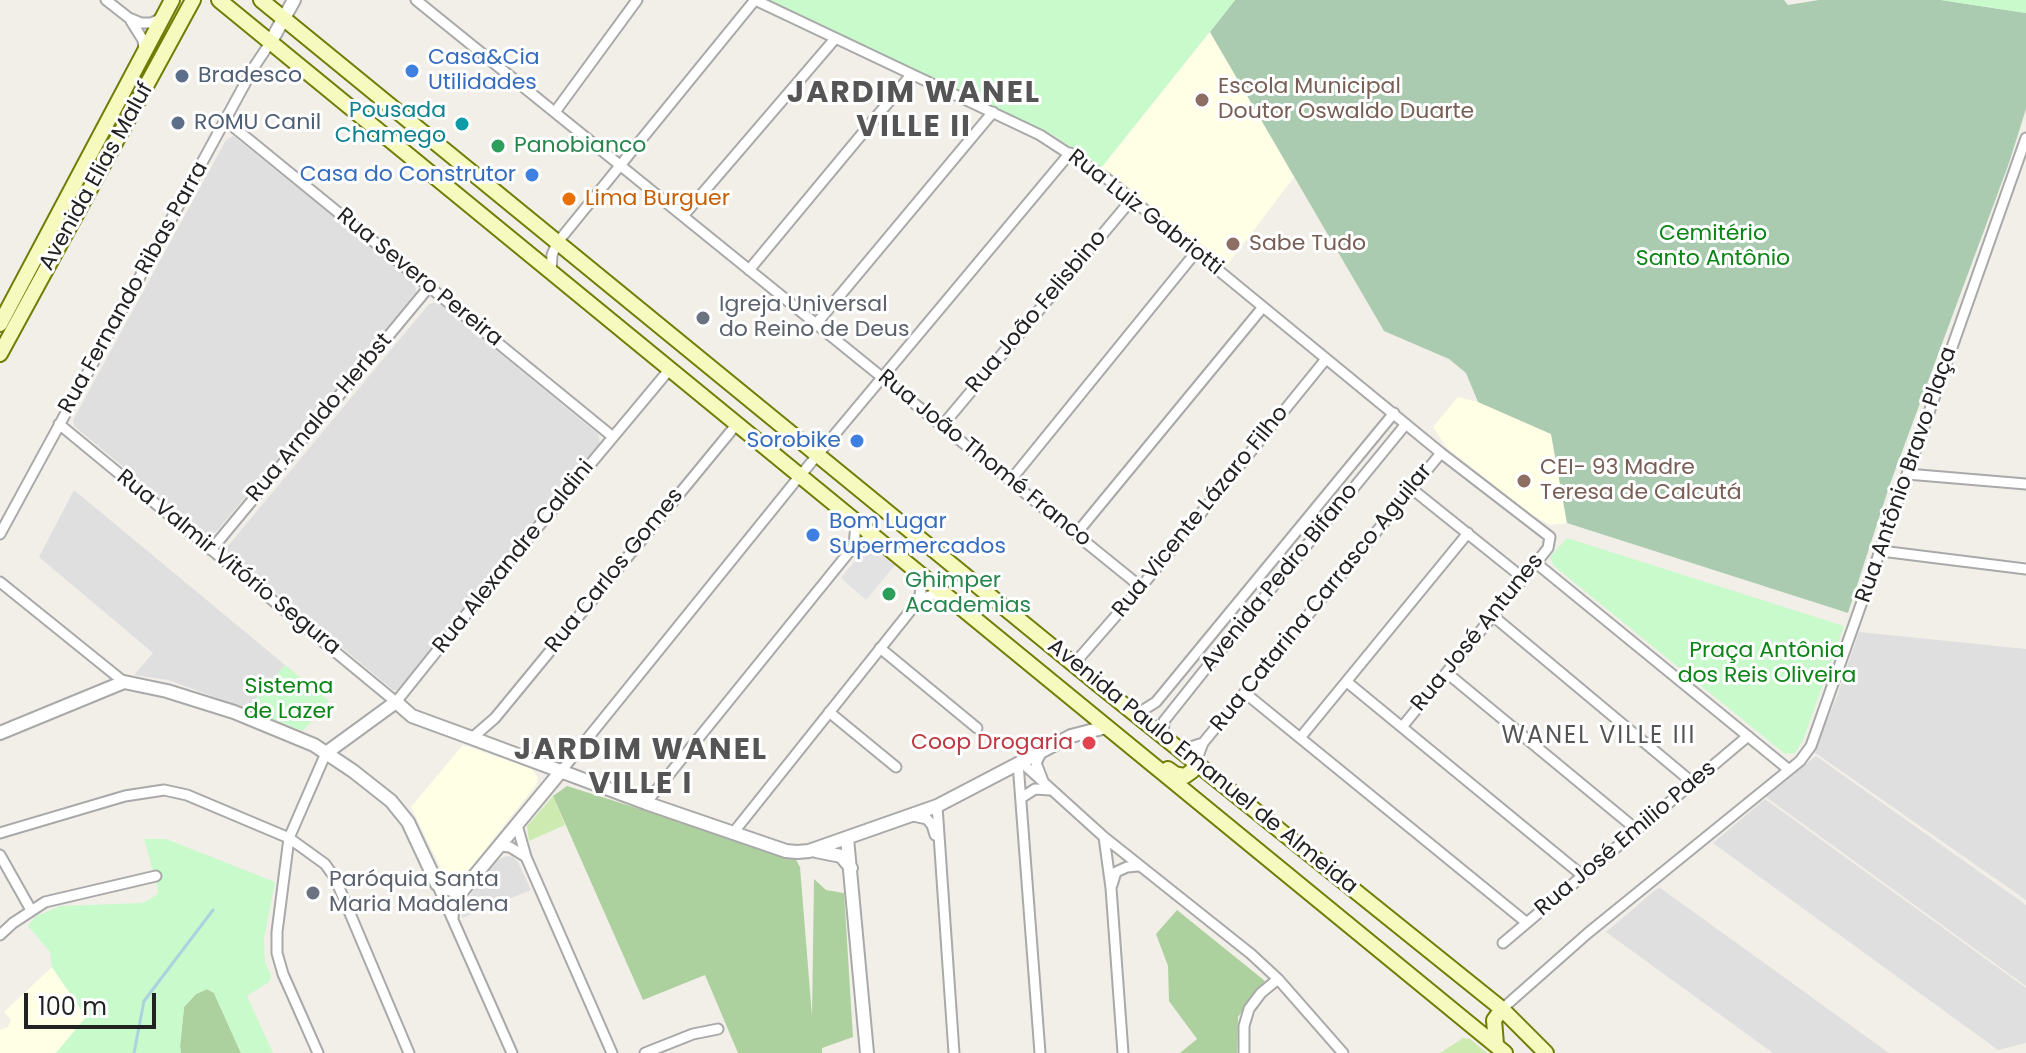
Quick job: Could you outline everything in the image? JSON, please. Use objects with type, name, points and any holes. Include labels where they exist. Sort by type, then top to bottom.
[{"type":"main road","name":"Avenida Elias Maluf","points":[[2,317],[172,0]]},
{"type":"main road","name":"Avenida Elias Maluf","points":[[0,354],[193,0]]},
{"type":"main road","name":"Avenida Paulo Emanuel de Almeida","points":[[219,0],[1501,1049]]},
{"type":"main road","name":"Avenida Paulo Emanuel de Almeida","points":[[261,0],[1502,1009],[1546,1053]]},
{"type":"main road","points":[[125,128],[140,90],[131,78]]},
{"type":"main road","points":[[1121,738],[1144,750],[1179,776],[1190,774],[1196,761]]},
{"type":"main road","points":[[1501,1049],[1494,1020],[1502,1009]]},
{"type":"street","points":[[106,0],[129,18],[141,23],[164,18]]},
{"type":"street","points":[[270,43],[294,0]]},
{"type":"street","points":[[555,112],[637,0]]},
{"type":"street","name":"Rua Luiz Gabriotti","points":[[557,243],[754,0],[993,112],[1070,153],[1132,199],[1441,453],[1550,537]]},
{"type":"street","name":"Rua João Thomé Franco","points":[[422,2],[1141,587]]},
{"type":"street","points":[[129,18],[143,40],[144,54]]},
{"type":"street","points":[[683,216],[834,40]]},
{"type":"street","name":"Rua Fernando Ribas Parra","points":[[0,534],[254,67],[270,43]]},
{"type":"street","points":[[749,270],[911,75]]},
{"type":"street","points":[[816,324],[993,112]]},
{"type":"street","name":"Rua Severo Pereira","points":[[225,120],[613,437]]},
{"type":"street","name":"Rua Antônio Bravo Plaça","points":[[1502,1009],[1588,933],[1805,753],[1817,733],[2026,138]]},
{"type":"street","points":[[453,921],[454,907],[462,891],[817,455],[1070,153]]},
{"type":"street","name":"Rua João Felisbino","points":[[942,426],[1132,199]]},
{"type":"street","points":[[552,275],[552,255],[557,243]]},
{"type":"street","points":[[1010,481],[1196,252]]},
{"type":"street","name":"Rua Arnaldo Herbst","points":[[211,550],[429,287]]},
{"type":"street","points":[[1076,534],[1263,307]]},
{"type":"street","name":"Rua Vicente Lázaro Filho","points":[[1074,664],[1141,587],[1326,359]]},
{"type":"street","name":"Rua Alexandre Caldini","points":[[318,1053],[283,974],[277,953],[277,932],[289,838],[326,753],[396,702],[669,370]]},
{"type":"street","name":"Avenida Pedro Bifano","points":[[1137,714],[1156,702],[1394,413]]},
{"type":"street","name":"Rua Valmir Vitório Segura","points":[[59,424],[396,702]]},
{"type":"street","name":"Avenida Pedro Bifano","points":[[1163,736],[1164,721],[1406,424]]},
{"type":"street","name":"Rua Carlos Gomes","points":[[472,738],[495,718],[736,425]]},
{"type":"street","name":"Rua Catarina Carrasco Aguilar","points":[[1196,761],[1203,743],[1441,453]]},
{"type":"street","points":[[1907,474],[2026,484]]},
{"type":"street","points":[[1412,489],[1523,578]]},
{"type":"street","points":[[854,546],[856,524]]},
{"type":"street","points":[[1300,738],[1468,533]]},
{"type":"street","points":[[646,803],[854,546],[872,537]]},
{"type":"street","name":"Rua José Antunes","points":[[1402,727],[1548,548],[1550,537]]},
{"type":"street","points":[[1881,551],[2026,569]]},
{"type":"street","points":[[1536,563],[1788,769]]},
{"type":"street","points":[[733,833],[919,600],[923,578]]},
{"type":"street","points":[[0,582],[124,682],[234,712],[314,745],[391,801],[408,822],[512,1053]]},
{"type":"street","points":[[919,600],[940,592]]},
{"type":"street","points":[[1493,616],[1693,783]]},
{"type":"street","points":[[880,648],[977,728]]},
{"type":"street","points":[[1194,657],[1207,667]]},
{"type":"street","points":[[1447,673],[1637,830]]},
{"type":"street","points":[[0,733],[124,682]]},
{"type":"street","points":[[1347,682],[1583,876]]},
{"type":"street","points":[[1245,693],[1527,923]]},
{"type":"street","points":[[396,702],[412,716],[733,833],[786,851],[835,853],[846,860],[851,869]]},
{"type":"street","points":[[1071,736],[1083,721],[1078,705]]},
{"type":"street","points":[[829,712],[896,767]]},
{"type":"street","points":[[495,718],[491,732],[498,748]]},
{"type":"street","points":[[809,851],[932,808],[1071,736],[1106,727]]},
{"type":"street","points":[[351,733],[344,744],[344,755],[353,771]]},
{"type":"street","name":"Rua José Emilio Paes","points":[[1503,943],[1748,736]]},
{"type":"street","name":"Rua Catarina Carrasco Aguilar","points":[[1181,750],[1203,743]]},
{"type":"street","points":[[1043,750],[1037,756],[1036,763],[1040,777],[1050,790]]},
{"type":"street","points":[[576,754],[577,768],[588,780]]},
{"type":"street","points":[[538,762],[546,779],[542,795]]},
{"type":"street","points":[[1019,762],[1121,852],[1251,954],[1278,979],[1343,1053]]},
{"type":"street","points":[[1019,762],[1040,1053]]},
{"type":"street","points":[[991,777],[1006,777],[1016,786],[1021,798]]},
{"type":"street","points":[[1021,798],[1035,789],[1050,790]]},
{"type":"street","points":[[0,833],[146,791],[164,790],[187,795],[289,838],[325,864],[335,878],[409,1053]]},
{"type":"street","points":[[932,808],[932,825],[939,850]]},
{"type":"street","points":[[932,808],[939,850],[954,1053]]},
{"type":"street","points":[[911,816],[919,815],[932,825]]},
{"type":"street","points":[[517,825],[526,857],[612,1053]]},
{"type":"street","points":[[1104,837],[1111,888],[1123,1053]]},
{"type":"street","points":[[847,838],[867,1053]]},
{"type":"street","points":[[499,846],[510,847],[526,857]]},
{"type":"street","points":[[1106,857],[1111,848],[1121,852]]},
{"type":"street","points":[[1111,888],[1121,852]]},
{"type":"street","points":[[0,855],[31,910]]},
{"type":"street","points":[[1116,872],[1127,867],[1140,867]]},
{"type":"street","points":[[0,935],[45,902],[156,876]]},
{"type":"street","points":[[437,884],[445,889],[462,891]]},
{"type":"street","points":[[1244,1053],[1244,1026],[1249,1009],[1261,993],[1278,979]]},
{"type":"street","points":[[645,1053],[693,1034],[718,1029]]},
{"type":"shaded area","name":"Escola Municipal Doutor Oswaldo Duarte","points":[[1210,32],[1294,177],[1228,264],[1101,168]]},
{"type":"shaded area","points":[[233,136],[415,282],[416,292],[216,532],[205,535],[74,426],[73,420],[226,140]]},
{"type":"shaded area","points":[[437,302],[598,434],[600,443],[399,690],[393,690],[228,553],[227,547],[429,304]]},
{"type":"shaded area","name":"CEI- 93 Madre Teresa de Calcutá","points":[[1458,397],[1478,402],[1551,434],[1567,523],[1550,525],[1531,514],[1447,448],[1433,427]]},
{"type":"shaded area","points":[[74,490],[285,665],[247,709],[168,680],[134,675],[153,653],[39,557]]},
{"type":"shaded area","points":[[869,547],[895,565],[866,600],[841,578]]},
{"type":"shaded area","points":[[1859,632],[2026,649],[2026,900],[1814,752]]},
{"type":"shaded area","points":[[463,745],[532,769],[538,778],[536,785],[463,877],[452,879],[444,875],[411,807]]},
{"type":"shaded area","points":[[1816,756],[2026,905],[2026,986],[1766,797]]},
{"type":"shaded area","points":[[1765,799],[2026,988],[2026,1043],[1998,1050],[1713,843]]},
{"type":"shaded area","points":[[506,856],[518,862],[531,890],[462,918],[463,905],[496,861]]},
{"type":"shaded area","points":[[1659,887],[1889,1053],[1773,1053],[1606,932]]},
{"type":"shaded area","points":[[52,967],[86,1017],[56,1053],[0,1053],[0,1030],[8,1027],[11,1020],[4,1012]]},
{"type":"green space","points":[[763,0],[1235,0],[1101,168],[1053,135]]},
{"type":"green space","name":"Cemitério Santo Antônio","points":[[1235,0],[1784,0],[1788,5],[1819,0],[1941,0],[2026,13],[2026,109],[2009,163],[1890,484],[1848,613],[1567,523],[1551,434],[1478,402],[1466,373],[1449,359],[1384,331],[1210,32]]},
{"type":"green space","points":[[1941,0],[2026,0],[2026,13]]},
{"type":"green space","name":"Praça Antônia dos Reis Oliveira","points":[[1567,538],[1844,626],[1803,740],[1795,753],[1785,754],[1554,566],[1550,557]]},
{"type":"green space","name":"Sistema de Lazer","points":[[285,665],[329,701],[303,731],[247,709]]},
{"type":"green space","points":[[567,786],[795,858],[800,867],[812,1016],[814,879],[826,890],[844,893],[853,1037],[822,1048],[822,1053],[738,1053],[705,975],[643,1000],[553,796]]},
{"type":"green space","points":[[553,796],[565,825],[529,841],[527,826]]},
{"type":"green space","points":[[144,839],[166,839],[275,882],[264,938],[265,962],[271,975],[269,982],[247,996],[273,1053],[241,1053],[214,993],[207,989],[196,994],[184,1007],[181,1053],[56,1053],[86,1017],[52,967],[50,952],[28,926],[35,917],[60,906],[143,903],[158,894]]},
{"type":"green space","points":[[1177,910],[1265,981],[1238,1017],[1237,1053],[1180,1053],[1197,1039],[1169,1001],[1168,966],[1156,934]]},
{"type":"green space","points":[[207,989],[214,993],[241,1053],[181,1053],[184,1007],[196,994]]},
{"type":"green space","points":[[1463,1038],[1470,1039],[1487,1053],[1440,1053]]},
{"type":"waterway","points":[[134,1053],[144,1001],[213,910]]},
{"type":"place","name":"Casa&Cia Utilidades","points":[[412,71]]},
{"type":"place","name":"Bradesco","points":[[182,76]]},
{"type":"place","name":"Escola Municipal Doutor Oswaldo Duarte","points":[[1202,100]]},
{"type":"place","name":"ROMU Canil","points":[[178,123]]},
{"type":"place","name":"Pousada Chamego","points":[[462,124]]},
{"type":"place","name":"Panobianco","points":[[498,146]]},
{"type":"place","name":"Casa do Construtor","points":[[532,175]]},
{"type":"place","name":"Lima Burguer","points":[[569,199]]},
{"type":"place","name":"Sabe Tudo","points":[[1233,244]]},
{"type":"place","name":"Igreja Universal do Reino de Deus","points":[[703,318]]},
{"type":"place","name":"Sorobike","points":[[857,441]]},
{"type":"place","name":"CEI- 93 Madre Teresa de Calcutá","points":[[1524,481]]},
{"type":"place","name":"Bom Lugar Supermercados","points":[[813,535]]},
{"type":"place","name":"Ghimper Academias","points":[[889,594]]},
{"type":"place","name":"Coop Drogaria","points":[[1089,743]]},
{"type":"place","name":"Paróquia Santa Maria Madalena","points":[[313,893]]},
{"type":"district","name":"JARDIM WANEL VILLE II","points":[[914,111]]},
{"type":"district","name":"WANEL VILLE III","points":[[1599,737]]},
{"type":"district","name":"JARDIM WANEL VILLE I","points":[[641,768]]}]
